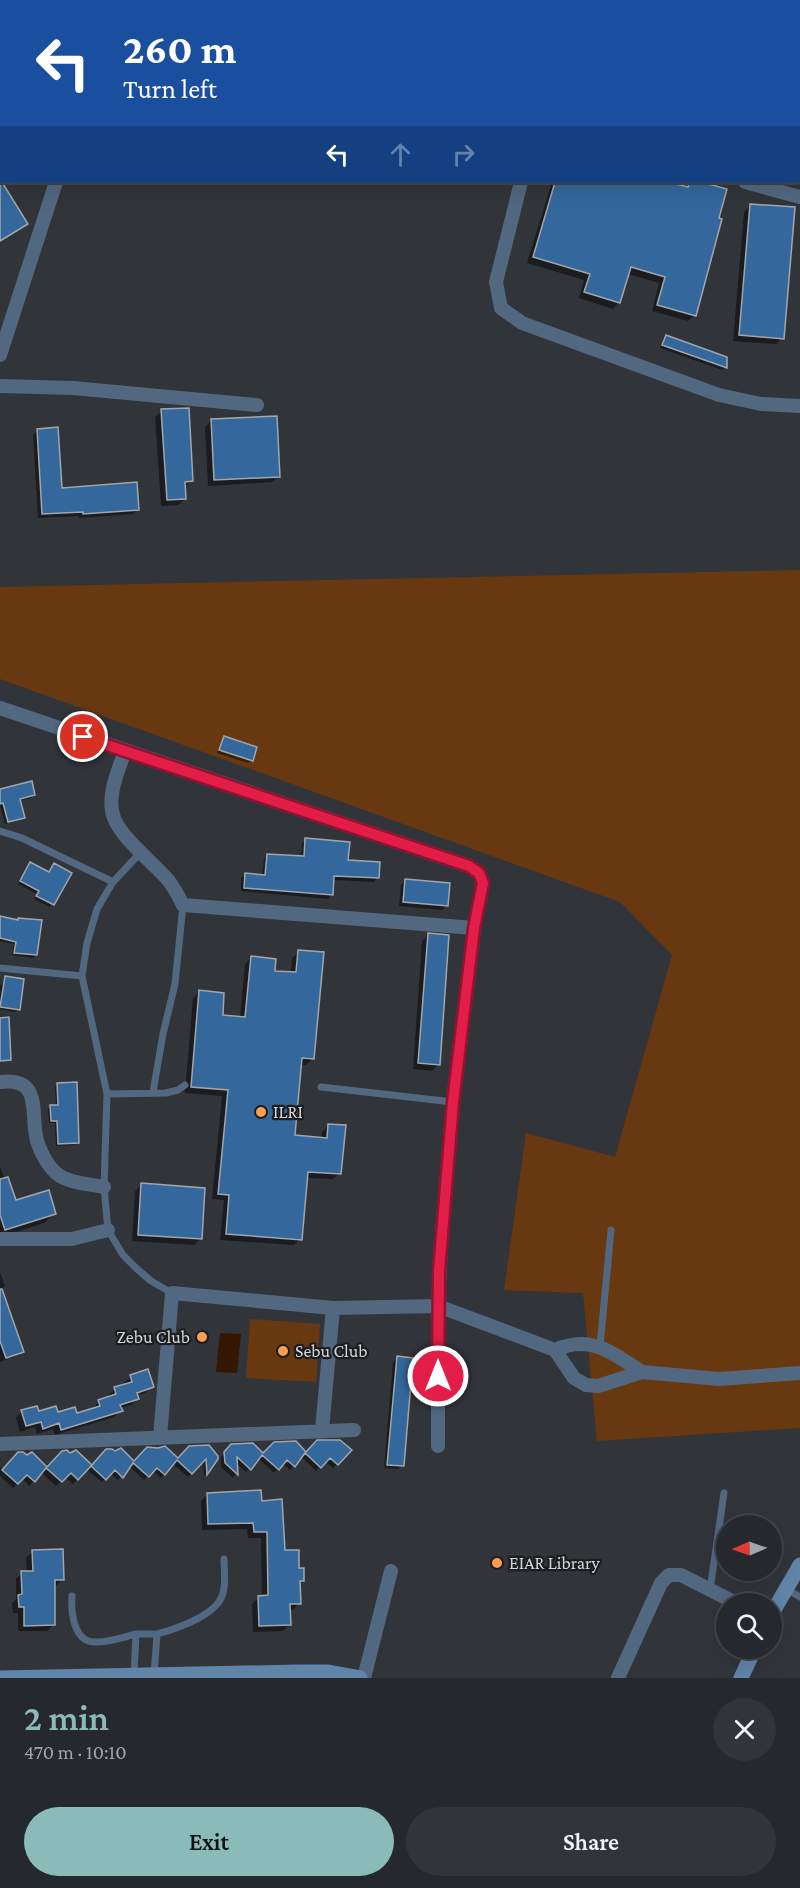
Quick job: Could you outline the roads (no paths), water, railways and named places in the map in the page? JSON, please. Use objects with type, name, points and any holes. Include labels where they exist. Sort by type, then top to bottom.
[{"type":"main road","points":[[782,1604],[793,1593],[800,1565]]},
{"type":"main road","points":[[741,1678],[750,1659]]},
{"type":"main road","points":[[0,1678],[327,1672],[362,1678]]},
{"type":"street","points":[[0,355],[56,183]]},
{"type":"street","points":[[521,183],[496,282],[501,308],[522,323],[719,394],[761,404],[800,406]]},
{"type":"street","points":[[749,183],[800,197]]},
{"type":"street","points":[[0,386],[73,388],[257,405]]},
{"type":"street","points":[[0,708],[469,866],[479,873],[483,883],[474,928],[453,1102],[441,1246],[438,1306],[438,1446]]},
{"type":"street","points":[[125,751],[113,786],[114,818],[169,882],[183,905],[474,928]]},
{"type":"street","points":[[0,1082],[12,1081],[28,1088],[34,1102],[36,1138],[48,1165],[63,1178],[104,1187]]},
{"type":"street","points":[[0,1239],[72,1239],[108,1230]]},
{"type":"street","points":[[160,1437],[172,1293],[333,1308],[438,1306],[555,1350],[574,1378],[586,1385],[598,1386],[642,1372],[719,1379],[800,1373]]},
{"type":"street","points":[[322,1430],[333,1308]]},
{"type":"street","points":[[555,1350],[577,1343],[600,1346],[642,1372]]},
{"type":"street","points":[[0,1444],[354,1430]]},
{"type":"street","points":[[362,1678],[391,1571]]},
{"type":"street","points":[[618,1678],[661,1583],[669,1575],[681,1575],[717,1593]]},
{"type":"lane","points":[[0,831],[22,838],[113,882]]},
{"type":"lane","points":[[141,852],[113,882],[97,909],[87,943],[82,976],[107,1094],[104,1187],[108,1230],[123,1255],[136,1268],[151,1281],[172,1293]]},
{"type":"lane","points":[[153,1092],[175,984],[183,905]]},
{"type":"lane","points":[[0,968],[82,976]]},
{"type":"lane","points":[[107,1094],[166,1093],[178,1090],[185,1085]]},
{"type":"lane","points":[[321,1087],[453,1102]]},
{"type":"lane","points":[[600,1346],[611,1230]]},
{"type":"lane","points":[[711,1590],[724,1493]]},
{"type":"lane","points":[[72,1596],[71,1607],[74,1623],[84,1638],[92,1642],[136,1634],[157,1634],[181,1628],[208,1611],[220,1599],[224,1592],[224,1560]]},
{"type":"lane","points":[[136,1634],[142,1676]]},
{"type":"lane","points":[[142,1676],[157,1634]]},
{"type":"place","name":"ILRI","points":[[261,1112]]},
{"type":"place","name":"Zebu Club","points":[[202,1337]]},
{"type":"place","name":"Sebu Club","points":[[283,1351]]},
{"type":"place","name":"EIAR Library","points":[[497,1563]]}]
